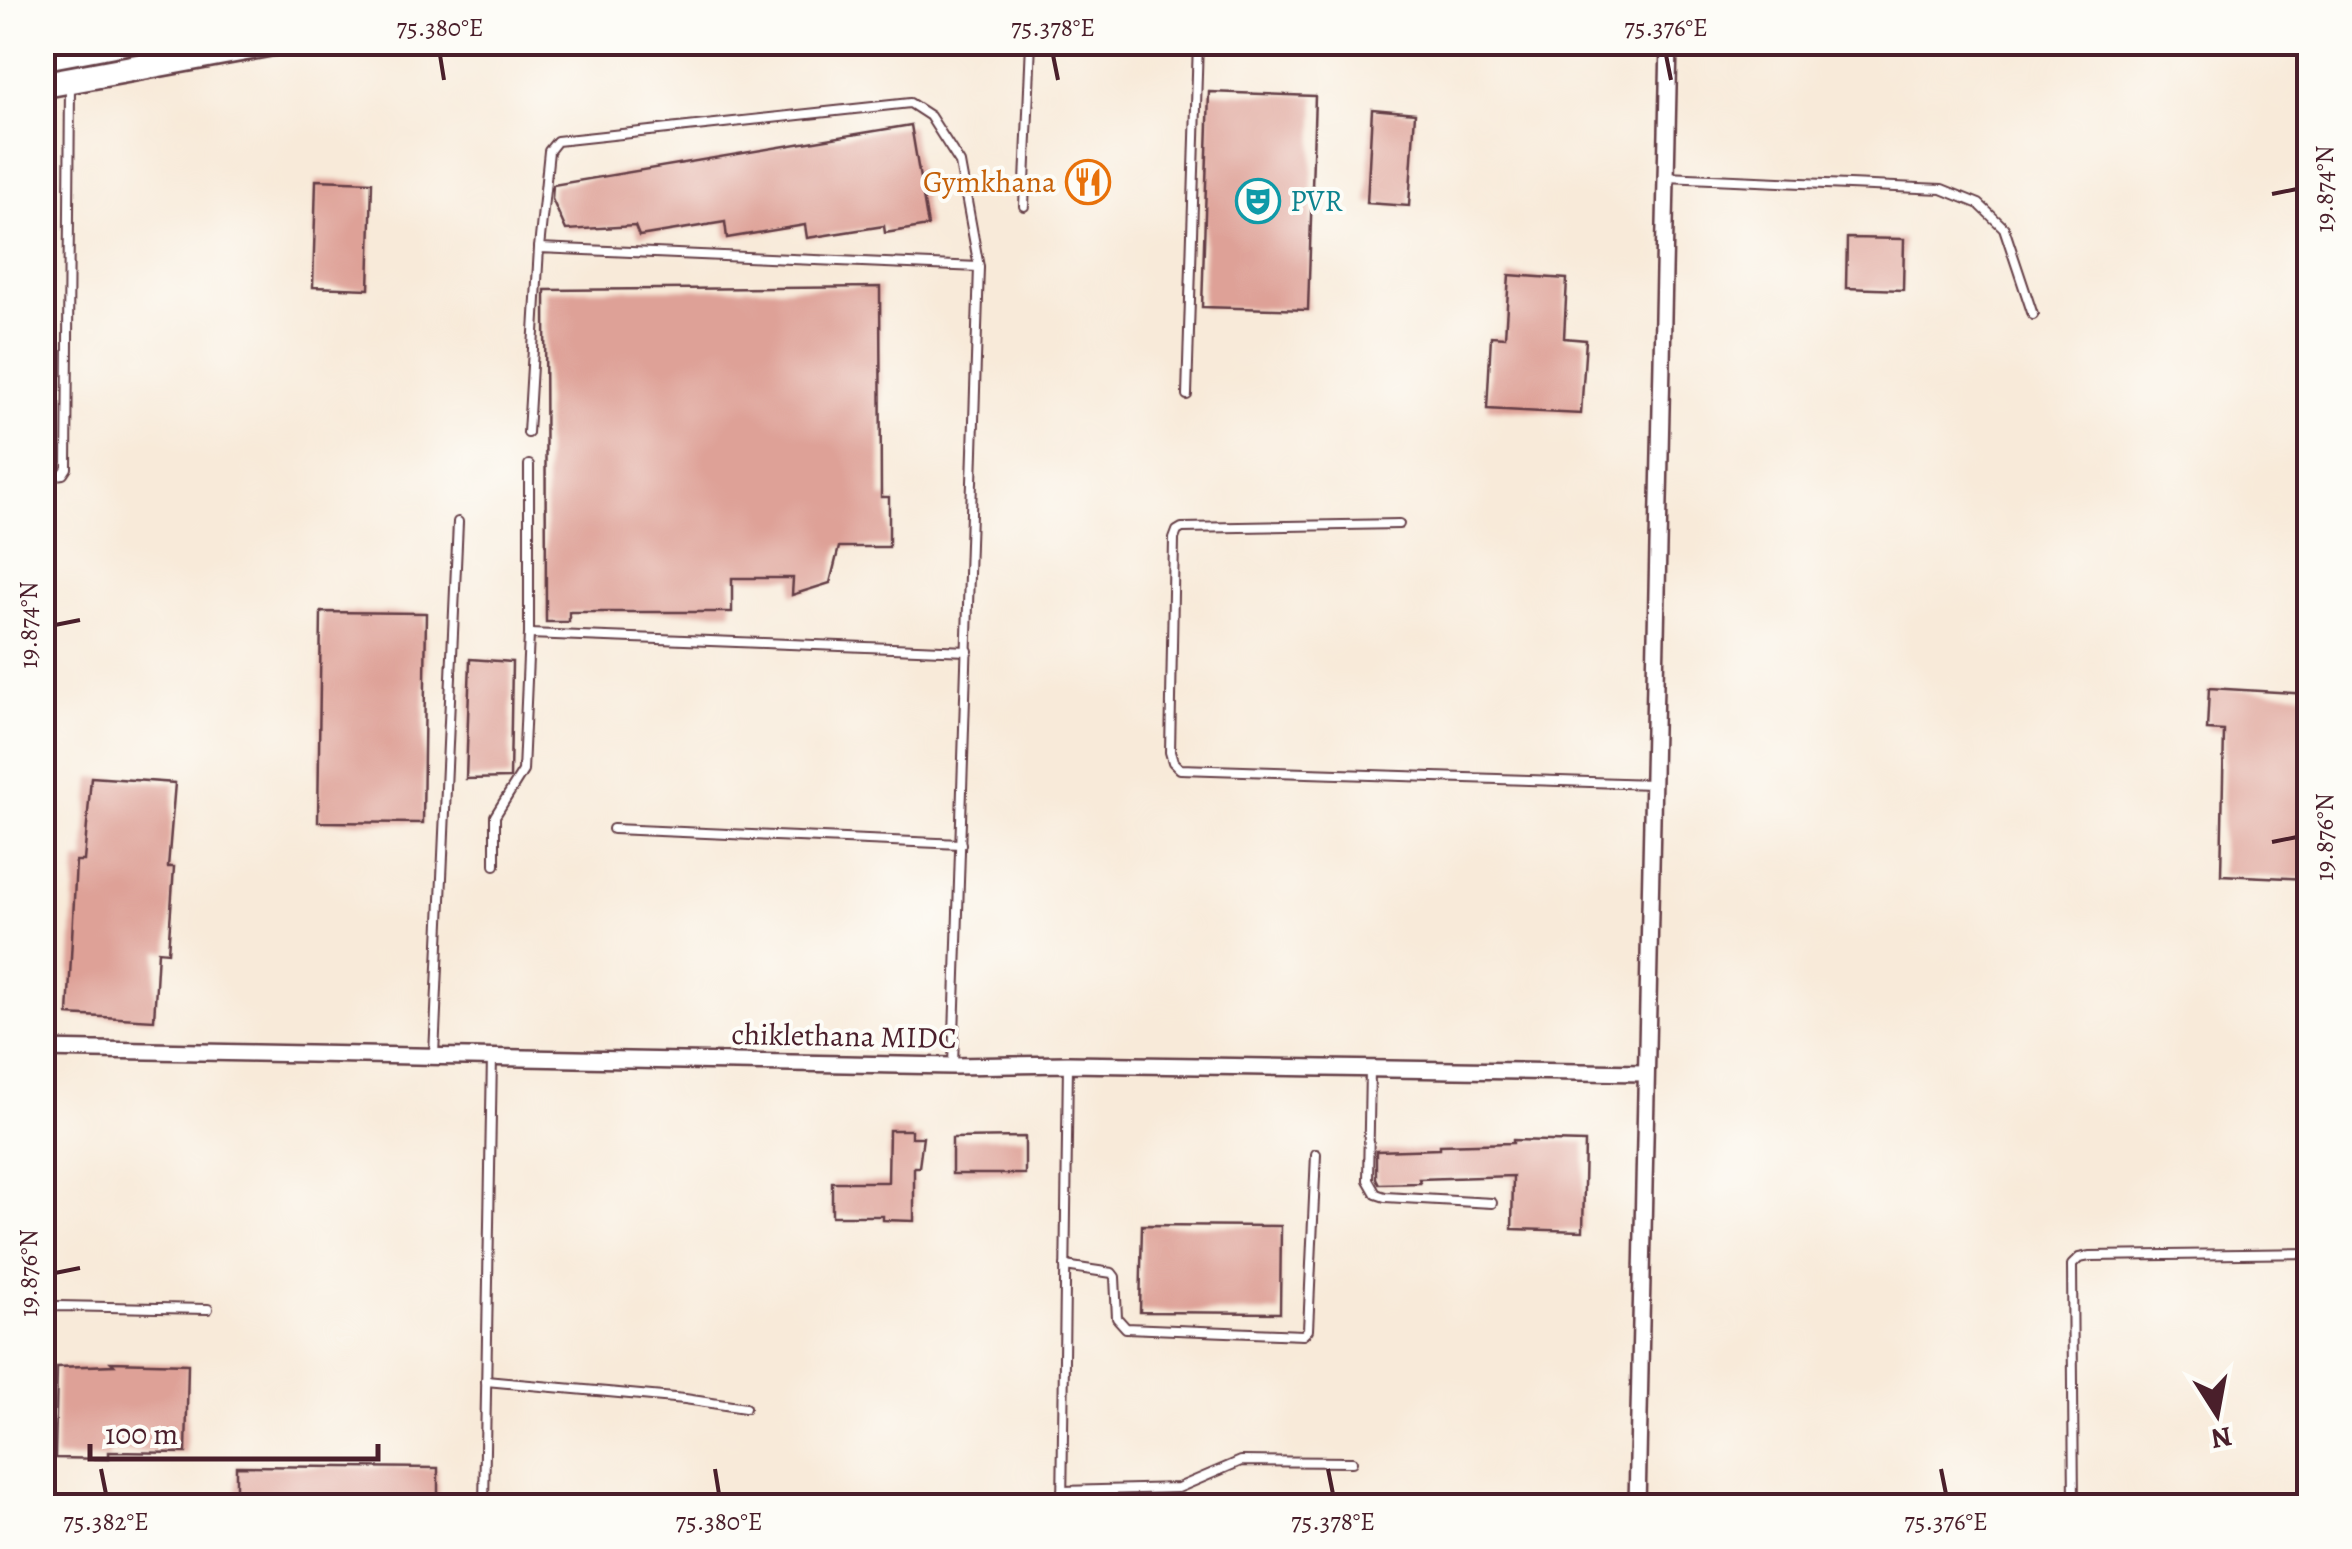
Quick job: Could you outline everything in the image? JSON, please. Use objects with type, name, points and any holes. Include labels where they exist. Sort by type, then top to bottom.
[{"type":"main road","points":[[42,57],[122,42]]},
{"type":"main road","points":[[42,85],[276,42]]},
{"type":"street","points":[[1637,1506],[1669,42]]},
{"type":"street","name":"chiklethana MIDC","points":[[42,1049],[953,1066],[1068,1064],[1645,1073]]},
{"type":"lane","points":[[1024,206],[1031,42]]},
{"type":"lane","points":[[1188,396],[1198,42]]},
{"type":"lane","points":[[42,477],[62,474],[67,468],[70,80]]},
{"type":"lane","points":[[528,433],[539,248],[549,152],[557,142],[910,103],[930,116],[960,163],[979,266],[953,1066]]},
{"type":"lane","points":[[1666,177],[1942,189],[1979,204],[2004,228],[2033,315]]},
{"type":"lane","points":[[539,248],[979,266]]},
{"type":"lane","points":[[496,866],[495,816],[523,771],[528,465]]},
{"type":"lane","points":[[434,1055],[458,522]]},
{"type":"lane","points":[[1399,524],[1177,531],[1170,713],[1173,762],[1180,769],[1652,784]]},
{"type":"lane","points":[[528,634],[968,651]]},
{"type":"lane","points":[[612,829],[961,844]]},
{"type":"lane","points":[[484,1506],[492,1056]]},
{"type":"lane","points":[[1062,1506],[1068,1064]]},
{"type":"lane","points":[[1370,1069],[1371,1189],[1385,1197],[1492,1203]]},
{"type":"lane","points":[[1065,1266],[1112,1272],[1116,1318],[1126,1328],[1303,1334],[1308,1330],[1316,1154]]},
{"type":"lane","points":[[2074,1506],[2072,1265],[2079,1258],[2090,1256],[2310,1253]]},
{"type":"lane","points":[[42,1310],[58,1306],[208,1308]]},
{"type":"lane","points":[[486,1380],[744,1408]]},
{"type":"lane","points":[[1062,1491],[1178,1488],[1241,1461],[1352,1462]]},
{"type":"building","name":"PVR","points":[[1209,92],[1315,96],[1308,310],[1202,307]]},
{"type":"building","points":[[1372,109],[1415,113],[1409,206],[1367,203]]},
{"type":"building","points":[[911,125],[928,226],[885,233],[884,226],[807,238],[805,225],[727,238],[725,222],[639,236],[635,226],[566,230],[552,199],[553,185]]},
{"type":"building","points":[[316,180],[372,182],[369,289],[313,287]]},
{"type":"building","points":[[1847,238],[1904,239],[1903,290],[1846,288]]},
{"type":"building","points":[[1509,275],[1567,279],[1564,338],[1586,340],[1581,414],[1487,409],[1491,336],[1505,337]]},
{"type":"building","points":[[880,287],[881,497],[889,497],[889,547],[839,547],[830,583],[792,595],[793,578],[732,578],[732,612],[569,612],[569,622],[546,622],[545,290]]},
{"type":"building","points":[[321,612],[426,613],[423,823],[318,822]]},
{"type":"building","points":[[470,659],[512,662],[510,778],[466,779]]},
{"type":"building","points":[[2209,688],[2310,694],[2310,879],[2221,875],[2224,731],[2207,730]]},
{"type":"building","points":[[91,777],[175,783],[168,867],[174,867],[168,952],[158,951],[154,1020],[68,1015],[76,861],[84,861]]},
{"type":"building","points":[[889,1130],[911,1130],[911,1137],[923,1137],[919,1167],[914,1167],[914,1221],[883,1220],[883,1216],[832,1216],[832,1182],[888,1182]]},
{"type":"building","points":[[1025,1137],[1025,1174],[952,1174],[952,1138]]},
{"type":"building","points":[[1513,1140],[1585,1142],[1583,1231],[1512,1229],[1513,1176],[1379,1184],[1376,1178],[1376,1151],[1440,1149],[1440,1145]]},
{"type":"building","points":[[1142,1225],[1281,1226],[1280,1313],[1140,1312]]},
{"type":"building","points":[[111,1362],[188,1364],[186,1453],[109,1452],[109,1459],[55,1458],[57,1367],[114,1365]]},
{"type":"building","points":[[236,1466],[438,1468],[438,1506],[236,1506]]},
{"type":"place","name":"Gymkhana","points":[[1088,182]]},
{"type":"place","name":"PVR","points":[[1258,201]]}]
